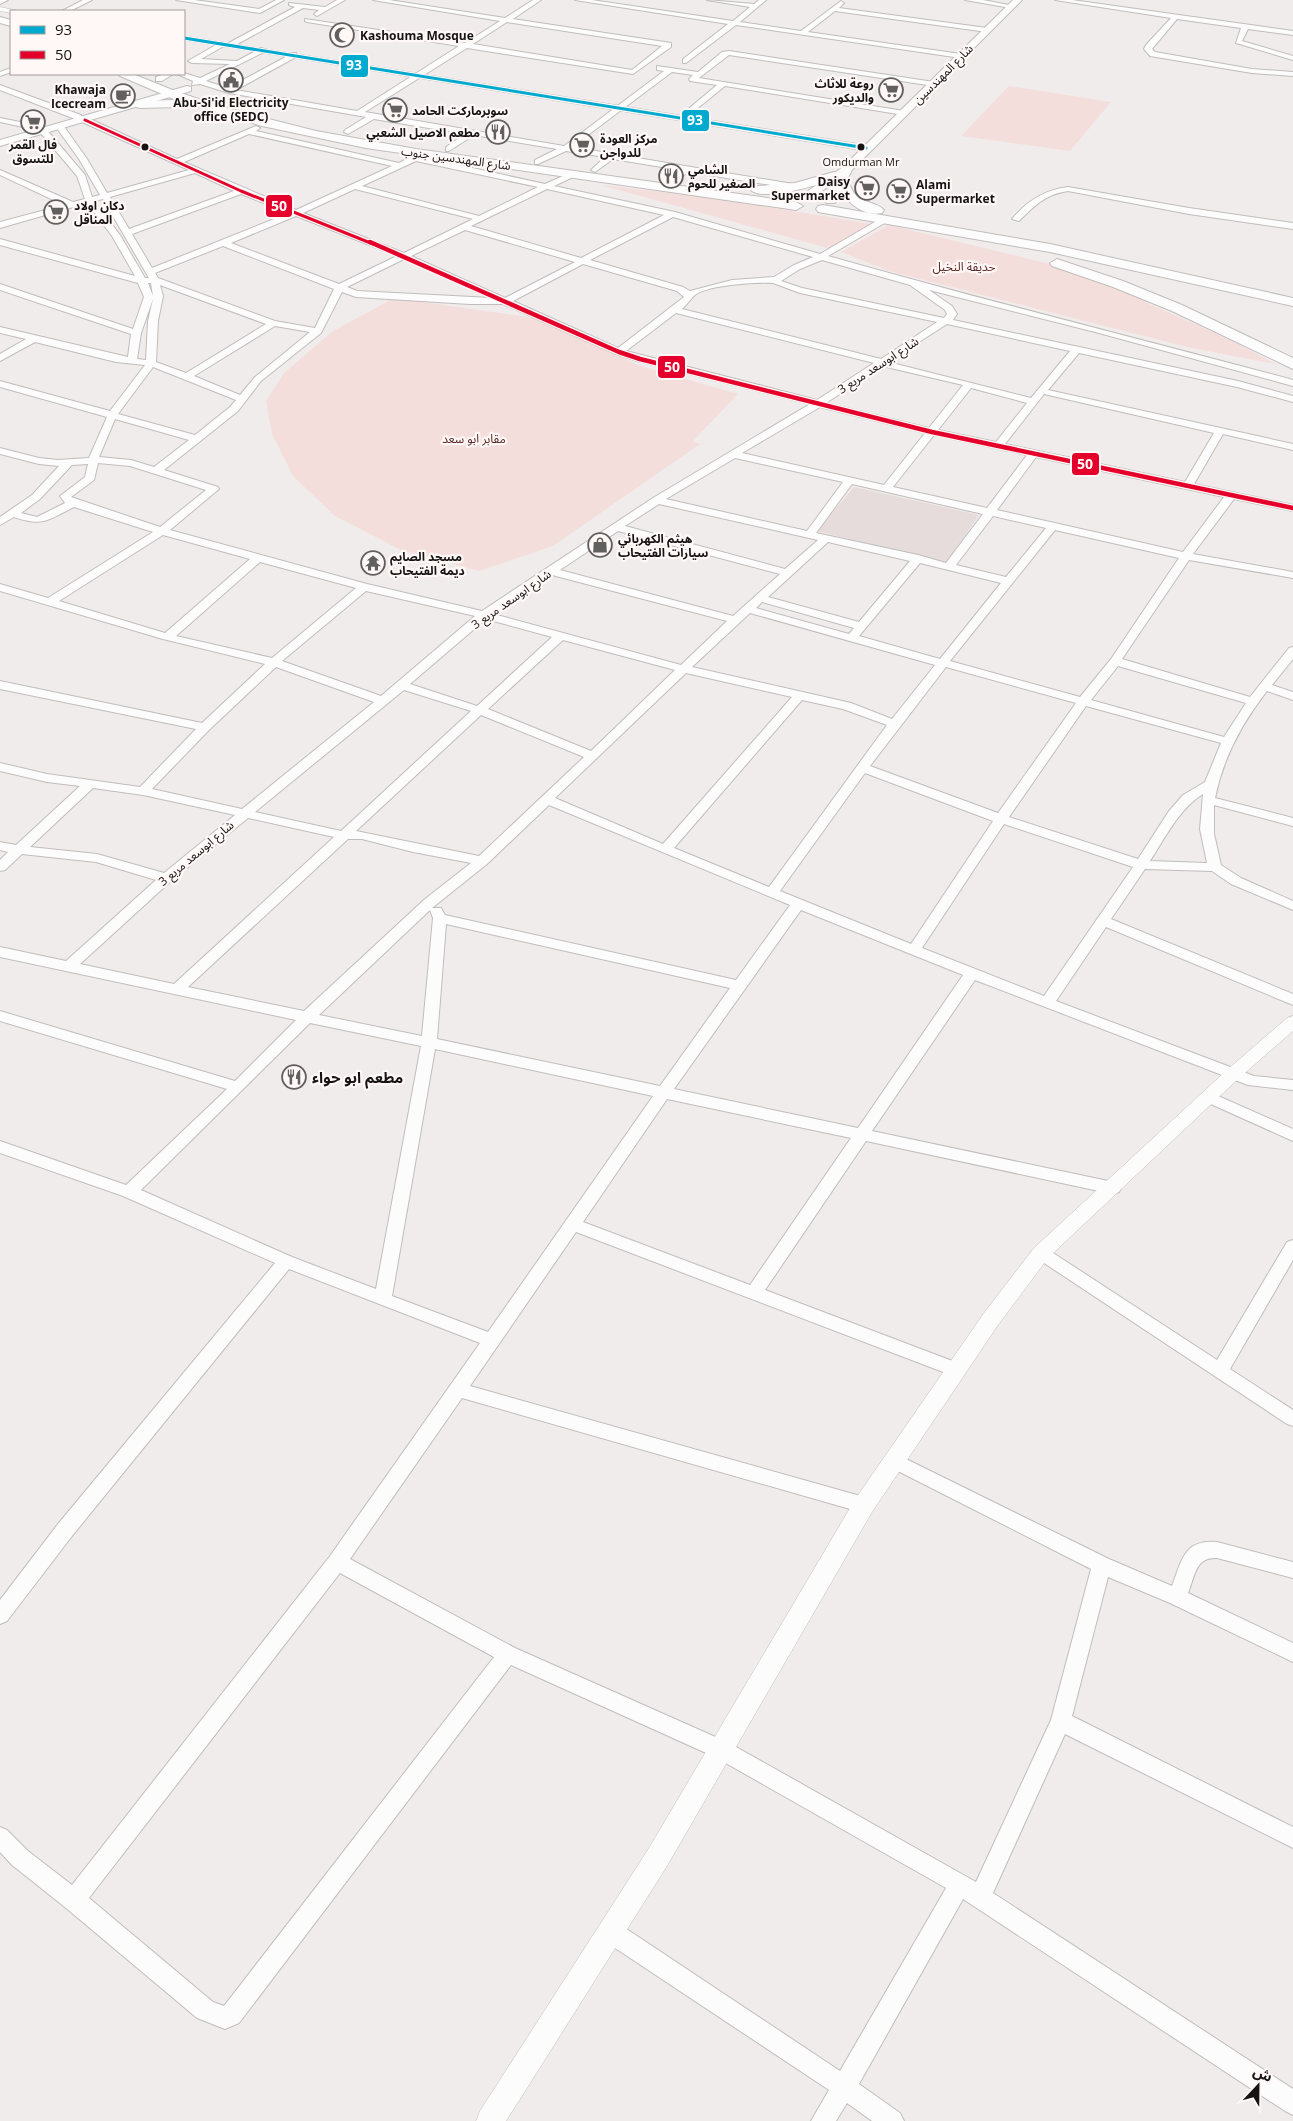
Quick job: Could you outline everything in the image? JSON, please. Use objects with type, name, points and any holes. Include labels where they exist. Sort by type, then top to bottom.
[{"type":"highway","name":"شارع المهندسين جنوب","points":[[129,75],[228,104],[348,132],[449,149],[471,156],[572,174],[801,196]]},
{"type":"highway","name":"شارع المهندسين جنوب","points":[[144,78],[164,76],[194,102],[266,123],[418,155],[471,156],[538,162],[801,196]]},
{"type":"highway","points":[[144,78],[138,102],[194,102]]},
{"type":"highway","points":[[1293,295],[1102,251],[883,215],[829,205],[805,209],[801,196],[841,174],[845,191],[849,196],[883,215],[1046,260],[1117,283],[1207,320],[1293,364]]},
{"type":"highway","points":[[906,222],[1101,258],[1293,302]]},
{"type":"main road","name":"شارع المهندسين","points":[[829,205],[841,174],[1015,3]]},
{"type":"main road","points":[[0,143],[179,90]]},
{"type":"main road","points":[[0,138],[60,127],[82,118]]},
{"type":"street","points":[[0,2],[5,0]]},
{"type":"street","points":[[67,10],[89,0]]},
{"type":"street","points":[[178,0],[260,11],[279,1],[326,9]]},
{"type":"street","points":[[321,0],[340,1]]},
{"type":"street","points":[[340,1],[307,20],[632,72],[656,56],[668,45],[376,0]]},
{"type":"street","points":[[357,114],[538,0]]},
{"type":"street","points":[[578,0],[961,56]]},
{"type":"street","points":[[710,0],[755,6]]},
{"type":"street","points":[[676,59],[690,62],[733,23],[763,0]]},
{"type":"street","points":[[801,34],[844,0]]},
{"type":"street","points":[[968,0],[1015,3]]},
{"type":"street","points":[[1058,0],[1293,33]]},
{"type":"street","points":[[185,65],[301,6]]},
{"type":"street","points":[[834,9],[987,30]]},
{"type":"street","points":[[1176,16],[1150,45],[1148,50],[1153,54],[1252,71],[1293,74]]},
{"type":"street","points":[[1245,27],[1238,42],[1293,58]]},
{"type":"street","points":[[185,38],[866,148]]},
{"type":"street","points":[[179,90],[216,75],[264,50]]},
{"type":"street","points":[[904,113],[694,80],[706,65],[728,53],[934,84]]},
{"type":"street","points":[[229,91],[293,55]]},
{"type":"street","points":[[656,56],[666,58]]},
{"type":"street","points":[[193,60],[211,63],[223,61],[238,63]]},
{"type":"street","points":[[643,65],[699,74]]},
{"type":"street","points":[[538,162],[566,148],[670,70]]},
{"type":"street","points":[[184,75],[229,91],[687,169],[801,196]]},
{"type":"street","points":[[682,118],[722,85]]},
{"type":"street","points":[[0,87],[82,118],[242,191],[404,256],[620,352],[664,367],[998,447],[1293,508]]},
{"type":"street","points":[[348,132],[373,116]]},
{"type":"street","points":[[0,120],[40,130],[67,157],[80,175],[89,200],[116,235],[142,281],[149,297],[136,333],[132,362]]},
{"type":"street","points":[[179,161],[266,123]]},
{"type":"street","points":[[60,127],[105,196],[152,276],[158,296],[152,330],[151,363],[113,414],[98,444],[90,478],[65,496],[66,499],[73,503],[162,531],[364,587],[484,615],[559,637],[684,669],[847,706],[894,724]]},
{"type":"street","points":[[247,131],[399,165]]},
{"type":"street","points":[[449,149],[472,133]]},
{"type":"street","points":[[67,157],[79,154]]},
{"type":"street","points":[[0,242],[142,281],[224,243],[296,213],[418,155],[672,214],[913,283],[1102,331],[1293,383]]},
{"type":"street","points":[[595,170],[611,156]]},
{"type":"street","points":[[673,180],[687,169]]},
{"type":"street","points":[[1,224],[198,170]]},
{"type":"street","points":[[157,470],[198,439],[244,398],[258,379],[318,331],[339,288],[572,174]]},
{"type":"street","points":[[3,175],[72,205]]},
{"type":"street","points":[[353,186],[481,219]]},
{"type":"street","points":[[1016,219],[1042,195],[1054,190],[1068,190],[1189,211],[1293,226]]},
{"type":"street","points":[[126,234],[242,191]]},
{"type":"street","points":[[98,210],[111,208]]},
{"type":"street","points":[[224,243],[356,294],[470,301],[506,301],[586,261],[672,214]]},
{"type":"street","points":[[464,227],[586,261],[680,289],[689,294],[725,283],[776,280],[820,257],[883,215]]},
{"type":"street","points":[[152,276],[273,323],[318,331]]},
{"type":"street","points":[[776,280],[781,285],[800,290],[1238,384],[1293,399]]},
{"type":"street","points":[[913,283],[949,308],[952,314],[946,320]]},
{"type":"street","points":[[0,288],[136,333]]},
{"type":"street","points":[[620,352],[674,310],[689,297],[689,294]]},
{"type":"street","points":[[674,310],[969,384],[1033,402]]},
{"type":"street","name":"شارع ابوسعد مربع 3","points":[[68,967],[166,878],[242,814],[383,701],[484,615],[657,500],[819,403],[946,320]]},
{"type":"street","points":[[186,377],[273,323]]},
{"type":"street","points":[[0,330],[132,362],[151,363],[244,398]]},
{"type":"street","points":[[0,358],[35,338]]},
{"type":"street","points":[[998,447],[1076,350]]},
{"type":"street","points":[[0,384],[198,439]]},
{"type":"street","points":[[886,489],[969,384]]},
{"type":"street","points":[[1042,392],[1293,447]]},
{"type":"street","points":[[1187,487],[1221,430]]},
{"type":"street","points":[[0,451],[38,461],[68,463],[93,460],[122,462],[157,470],[210,487],[214,490],[162,531],[49,602]]},
{"type":"street","points":[[732,454],[1186,556],[1293,575]]},
{"type":"street","points":[[949,566],[1033,454]]},
{"type":"street","points":[[0,522],[36,497],[68,463]]},
{"type":"street","points":[[809,535],[848,481]]},
{"type":"street","points":[[913,951],[1001,819],[1231,495]]},
{"type":"street","points":[[657,500],[825,539],[918,558],[1007,581]]},
{"type":"street","points":[[14,514],[36,520],[73,503]]},
{"type":"street","points":[[616,527],[788,573]]},
{"type":"street","points":[[770,894],[864,768],[894,724],[1052,527]]},
{"type":"street","points":[[130,1192],[307,1017],[430,902],[482,861],[735,620],[825,539]]},
{"type":"street","points":[[168,636],[260,557]]},
{"type":"street","points":[[852,638],[918,558]]},
{"type":"street","points":[[552,571],[735,620]]},
{"type":"street","points":[[0,587],[168,636],[274,662],[383,701]]},
{"type":"street","points":[[143,791],[205,727],[274,662],[364,587]]},
{"type":"street","points":[[760,598],[862,626]]},
{"type":"street","points":[[747,609],[1226,741]]},
{"type":"street","points":[[176,990],[559,637]]},
{"type":"street","points":[[1215,867],[1207,829],[1209,800],[1212,783],[1226,741],[1252,701],[1293,651]]},
{"type":"street","points":[[1115,661],[1252,701]]},
{"type":"street","points":[[0,685],[205,727]]},
{"type":"street","points":[[401,686],[480,710],[593,756]]},
{"type":"street","points":[[1264,686],[1293,696]]},
{"type":"street","points":[[665,850],[799,696]]},
{"type":"street","points":[[0,768],[47,778],[143,791],[342,835],[362,834],[413,848],[482,861]]},
{"type":"street","points":[[864,768],[1001,819],[1142,865],[1215,867],[1236,881],[1293,906]]},
{"type":"street","points":[[1047,1003],[1142,865],[1174,814],[1188,798],[1212,783]]},
{"type":"street","points":[[0,867],[90,784]]},
{"type":"street","points":[[546,799],[797,905],[1047,1003],[1253,1081],[1293,1085]]},
{"type":"street","points":[[1209,800],[1293,822]]},
{"type":"street","points":[[0,846],[19,850],[97,858],[166,878]]},
{"type":"street","points":[[383,1298],[429,1043],[440,918],[430,902]]},
{"type":"street","points":[[74,1900],[336,1562],[458,1390],[663,1093],[797,905]]},
{"type":"street","points":[[440,918],[741,986]]},
{"type":"street","points":[[1103,922],[1293,1000]]},
{"type":"street","points":[[0,952],[1113,1188]]},
{"type":"street","points":[[754,1293],[972,973]]},
{"type":"street","points":[[0,1016],[238,1087]]},
{"type":"street","points":[[490,2121],[611,1932],[722,1750],[864,1504],[991,1320],[1042,1253],[1233,1074],[1293,1022]]},
{"type":"street","points":[[1209,1097],[1293,1135]]},
{"type":"street","points":[[0,1148],[130,1192],[286,1261],[491,1340]]},
{"type":"street","points":[[572,1224],[957,1370]]},
{"type":"street","points":[[1220,1371],[1293,1246]]},
{"type":"street","points":[[1042,1253],[1293,1419]]},
{"type":"street","points":[[0,1615],[65,1530],[286,1261]]},
{"type":"street","points":[[458,1390],[864,1504]]},
{"type":"street","points":[[894,1461],[1102,1565],[1177,1597],[1293,1653]]},
{"type":"street","points":[[1177,1597],[1193,1556],[1204,1549],[1217,1550],[1293,1570]]},
{"type":"street","points":[[336,1562],[508,1654],[722,1750],[960,1884],[981,1896],[1293,2103]]},
{"type":"street","points":[[981,1896],[1061,1721],[1102,1565]]},
{"type":"street","points":[[0,1837],[20,1858],[74,1900],[205,2010],[225,2018],[231,2015],[508,1654]]},
{"type":"street","points":[[1061,1721],[1293,1838]]},
{"type":"street","points":[[823,2121],[844,2088],[960,1884]]},
{"type":"street","points":[[611,1932],[892,2121]]},
{"type":"shaded area","points":[[854,487],[979,515],[946,563],[817,531]]},
{"type":"green space","points":[[1009,86],[1111,102],[1070,151],[961,136]]},
{"type":"green space","points":[[601,185],[714,198],[872,224],[831,249]]},
{"type":"green space","name":"حديقة النخيل","points":[[889,225],[1050,264],[1140,294],[1147,303],[1229,339],[1275,364],[1187,347],[889,271],[841,252]]},
{"type":"green space","name":"مقابر ابو سعد","points":[[394,298],[548,320],[640,366],[738,394],[693,441],[700,444],[553,546],[479,571],[401,550],[335,516],[293,476],[272,434],[266,401],[284,373],[333,331]]},
{"type":"transit line","name":"93","points":[[185,38],[866,148]]},
{"type":"transit line","name":"50","points":[[85,120],[241,191],[404,256],[619,352],[640,359],[932,432],[1293,508]]},
{"type":"place","name":"Kashouma Mosque","points":[[342,35]]},
{"type":"place","name":"Abu-Si'id Electricity office (SEDC)","points":[[231,80]]},
{"type":"place","name":"روعة للاثاث والديكور","points":[[891,90]]},
{"type":"place","name":"Khawaja Icecream","points":[[123,96]]},
{"type":"place","name":"سوبرماركت الحامد","points":[[395,110]]},
{"type":"place","name":"فال القمر للتسوق","points":[[33,122]]},
{"type":"place","name":"مطعم الاصيل الشعبي","points":[[498,132]]},
{"type":"place","name":"مركز العودة للدواجن","points":[[582,145]]},
{"type":"place","name":"Omdurman Mr","points":[[861,147]]},
{"type":"place","name":"الشامي الصغير للحوم","points":[[671,176]]},
{"type":"place","name":"Daisy Supermarket","points":[[867,188]]},
{"type":"place","name":"Alami Supermarket","points":[[899,191]]},
{"type":"place","name":"دكان اولاد المناقل","points":[[56,212]]},
{"type":"place","name":"هيثم الكهربائي سيارات الفتيحاب","points":[[600,545]]},
{"type":"place","name":"مسجد الصايم ديمة الفتيحاب","points":[[373,563]]},
{"type":"place","name":"مطعم ابو حواء","points":[[294,1077]]}]
